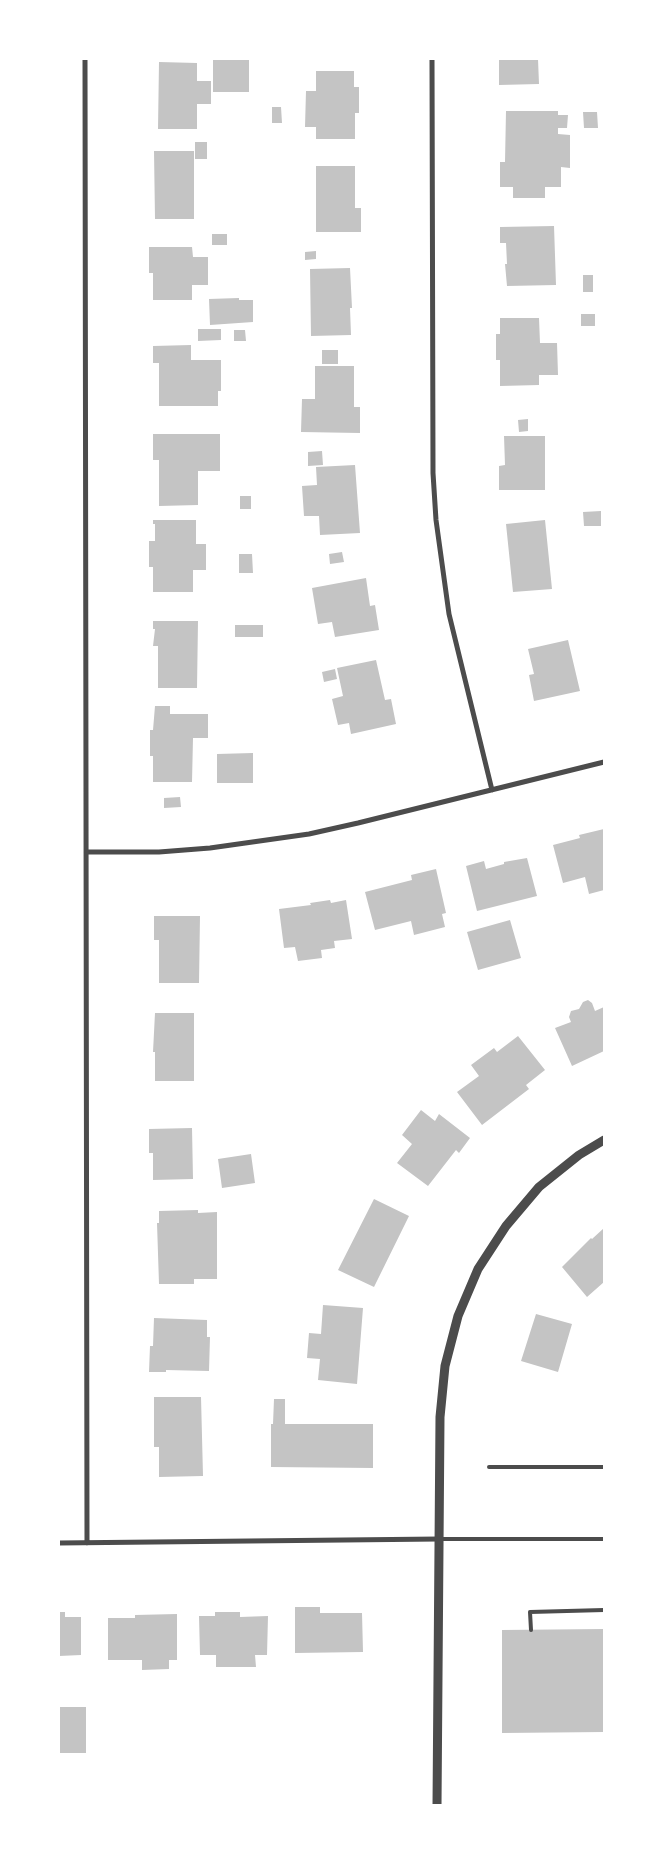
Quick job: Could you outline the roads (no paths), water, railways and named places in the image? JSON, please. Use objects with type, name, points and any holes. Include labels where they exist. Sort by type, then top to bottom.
[{"type":"street","points":[[85,59],[87,1543]]},
{"type":"street","points":[[432,59],[433,473],[436,520],[449,614],[492,790]]},
{"type":"street","points":[[86,852],[159,852],[260,842],[358,823],[604,762]]},
{"type":"street","points":[[437,1805],[440,1417],[445,1366],[458,1316],[478,1269],[506,1226],[539,1187],[579,1155],[604,1140]]},
{"type":"street","points":[[59,1543],[439,1539]]},
{"type":"lane","points":[[489,1467],[604,1467]]},
{"type":"lane","points":[[439,1539],[604,1539]]},
{"type":"lane","points":[[531,1630],[530,1612],[604,1610]]}]
